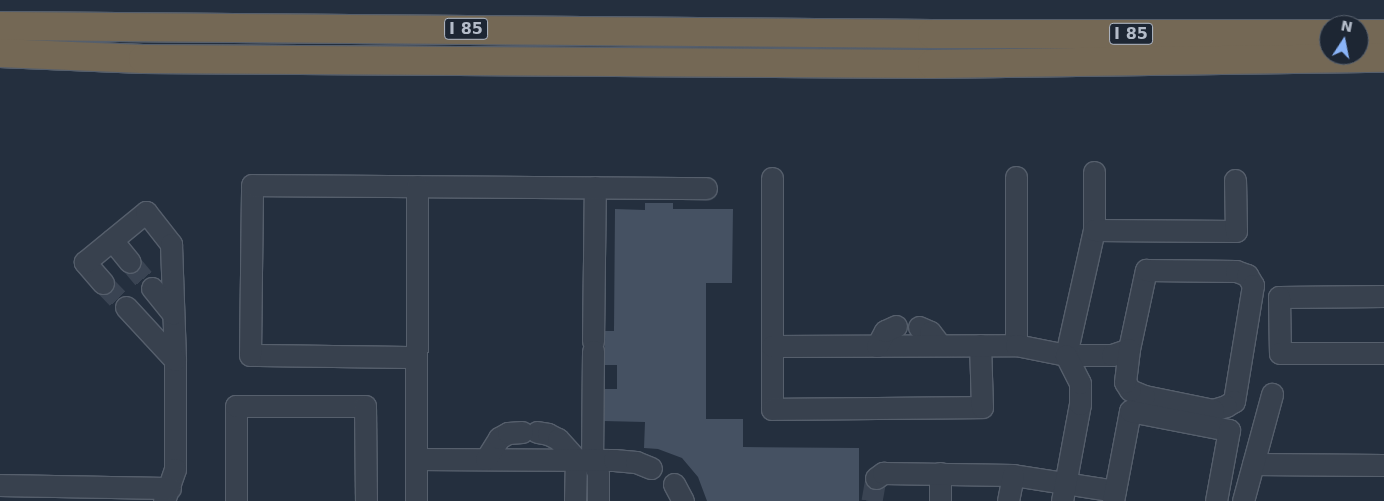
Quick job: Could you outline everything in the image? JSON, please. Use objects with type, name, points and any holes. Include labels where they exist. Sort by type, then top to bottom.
[{"type":"highway","name":"I 85","points":[[0,26],[922,34],[1319,34]]},
{"type":"highway","points":[[1369,34],[1384,34]]},
{"type":"highway","points":[[0,53],[142,59],[932,64],[1384,58]]},
{"type":"highway","points":[[0,66],[142,59]]},
{"type":"street","points":[[1064,492],[1080,404],[1080,383],[1066,354],[1094,230],[1094,172]]},
{"type":"street","points":[[1016,177],[1016,346]]},
{"type":"street","points":[[772,178],[772,409],[982,407],[980,345]]},
{"type":"street","points":[[1094,230],[1236,231],[1234,180]]},
{"type":"street","points":[[416,357],[250,355],[252,185],[706,188]]},
{"type":"street","points":[[416,501],[417,186]]},
{"type":"street","points":[[576,501],[584,459],[593,346],[595,187]]},
{"type":"street","points":[[0,485],[167,494],[175,469],[175,360],[171,244],[146,212],[85,262],[103,283]]},
{"type":"street","points":[[112,240],[130,262]]},
{"type":"street","points":[[1146,270],[1236,271],[1247,275],[1253,285],[1234,401],[1226,406],[1213,410],[1144,396],[1130,390],[1125,382],[1130,348],[1146,270]]},
{"type":"street","points":[[152,288],[173,314]]},
{"type":"street","points":[[1384,296],[1279,297],[1280,353],[1384,353]]},
{"type":"street","points":[[126,308],[175,360]]},
{"type":"street","points":[[877,346],[885,331],[896,326]]},
{"type":"street","points":[[919,327],[930,332],[940,345]]},
{"type":"street","points":[[772,346],[980,345],[1016,346],[1066,354],[1112,355],[1130,348]]},
{"type":"street","points":[[1243,501],[1272,394]]},
{"type":"street","points":[[236,501],[236,406],[365,406],[366,501]]},
{"type":"street","points":[[876,478],[883,473],[1013,475],[1064,492],[1114,496],[1130,411],[1230,430],[1216,501]]},
{"type":"street","points":[[486,459],[499,438],[508,433],[530,432],[548,434],[558,439],[584,459],[598,473],[598,501]]},
{"type":"street","points":[[416,459],[584,459],[636,462],[651,468]]},
{"type":"street","points":[[1253,464],[1384,465]]},
{"type":"street","points":[[940,473],[940,501]]},
{"type":"street","points":[[1008,501],[1013,475]]},
{"type":"building","points":[[645,203],[673,203],[673,209],[733,209],[732,283],[706,283],[706,419],[743,419],[743,447],[859,448],[859,501],[707,501],[698,477],[682,458],[658,449],[644,448],[645,422],[603,421],[603,389],[617,389],[617,365],[604,365],[605,331],[614,331],[615,209],[645,210]]},
{"type":"tunnel","points":[[130,262],[152,288]]},
{"type":"tunnel","points":[[103,283],[126,307]]},
{"type":"tunnel","points":[[872,501],[876,478]]}]
